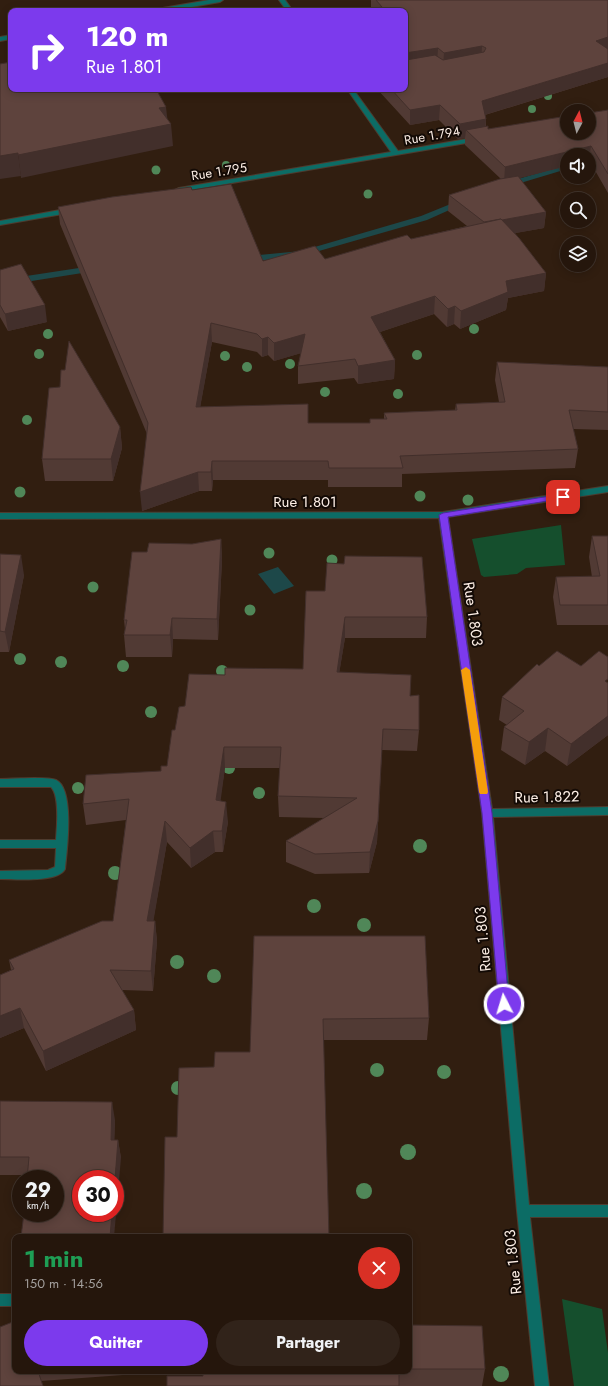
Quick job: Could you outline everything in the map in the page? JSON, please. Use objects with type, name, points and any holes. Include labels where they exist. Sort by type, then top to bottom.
[{"type":"street","points":[[174,8],[220,0]]},
{"type":"street","points":[[352,92],[396,153]]},
{"type":"street","name":"Rue 1.794","points":[[396,153],[489,137]]},
{"type":"street","name":"Rue 1.795","points":[[171,191],[396,153]]},
{"type":"street","points":[[0,223],[80,208]]},
{"type":"street","name":"Rue 1.801","points":[[0,516],[443,515],[608,490]]},
{"type":"street","name":"Rue 1.803","points":[[443,515],[487,813],[523,1211],[542,1386]]},
{"type":"street","points":[[0,783],[53,783],[58,788],[61,797],[62,844],[60,869],[55,873],[0,876]]},
{"type":"street","name":"Rue 1.822","points":[[487,813],[608,811]]},
{"type":"street","points":[[0,844],[62,844]]},
{"type":"street","points":[[523,1211],[608,1211]]},
{"type":"street","points":[[0,1300],[12,1300]]},
{"type":"green space","points":[[561,525],[565,565],[526,568],[517,574],[484,577],[481,575],[472,539]]},
{"type":"green space","points":[[562,1299],[602,1309],[608,1353],[608,1386],[574,1386]]},
{"type":"water","points":[[278,567],[294,586],[274,594],[258,574]]},
{"type":"building","points":[[376,0],[608,0],[608,37],[596,41],[608,49],[608,63],[482,101],[486,119],[460,124],[440,105],[410,110],[394,92],[408,92],[408,60],[435,55],[443,60],[484,52],[486,48],[482,46],[444,53],[438,48],[408,53],[408,8],[376,8],[382,7]]},
{"type":"building","points":[[8,63],[8,92],[158,92],[166,107],[159,108],[171,124],[18,155],[18,153],[0,156],[0,64]]},
{"type":"building","points":[[608,110],[608,174],[596,154],[596,148],[592,148],[591,146],[583,148],[560,148],[560,154],[505,167],[466,130],[488,126],[488,129],[560,117],[560,140],[596,140],[596,112]]},
{"type":"building","points":[[518,176],[546,212],[484,222],[449,195],[500,179]]},
{"type":"building","points":[[231,184],[263,261],[315,246],[325,259],[407,235],[411,239],[501,219],[519,238],[546,273],[506,281],[508,292],[461,311],[455,306],[448,309],[435,296],[371,317],[395,360],[358,366],[355,359],[298,366],[305,334],[274,343],[268,337],[262,339],[257,334],[211,323],[196,407],[308,404],[308,423],[370,423],[370,419],[387,419],[384,413],[457,410],[456,404],[505,402],[497,362],[608,367],[608,412],[569,410],[578,449],[400,456],[403,468],[329,468],[328,461],[212,461],[211,472],[198,472],[140,492],[148,423],[58,207],[112,197],[191,187],[192,190]]},
{"type":"building","points":[[21,264],[45,305],[5,314],[0,305],[0,270]]},
{"type":"building","points":[[69,341],[120,427],[111,459],[42,459],[49,388],[60,387],[61,370],[65,370]]},
{"type":"building","points":[[592,536],[608,536],[608,605],[560,605],[556,577],[600,576]]},
{"type":"building","points":[[221,539],[217,619],[172,618],[170,635],[124,635],[127,620],[124,620],[132,552],[147,552],[149,543],[192,544]]},
{"type":"building","points":[[0,554],[21,555],[5,632],[0,631]]},
{"type":"building","points":[[345,556],[422,557],[427,617],[345,617],[337,672],[411,675],[410,696],[419,695],[419,730],[383,729],[378,821],[370,852],[315,854],[286,841],[357,798],[278,796],[281,747],[224,747],[216,800],[226,802],[222,831],[213,831],[190,848],[165,821],[147,921],[155,921],[151,971],[110,970],[134,1010],[43,1051],[20,1008],[0,1016],[0,975],[14,969],[9,960],[102,921],[113,921],[129,799],[83,804],[86,775],[161,771],[161,766],[167,766],[172,730],[175,730],[179,707],[185,706],[189,674],[225,675],[225,668],[303,669],[306,591],[325,591],[327,563],[344,564]]},
{"type":"building","points":[[557,651],[581,666],[599,651],[608,657],[608,679],[605,681],[608,683],[608,716],[571,744],[548,728],[529,742],[504,727],[524,711],[502,697],[537,664],[539,666]]},
{"type":"building","points":[[254,936],[425,936],[429,1018],[323,1019],[329,1234],[163,1234],[165,1137],[177,1137],[179,1068],[214,1067],[215,1052],[250,1052]]},
{"type":"building","points":[[0,1101],[112,1102],[111,1140],[118,1140],[116,1170],[72,1170],[72,1222],[111,1222],[110,1234],[21,1234],[23,1222],[64,1222],[64,1170],[28,1170],[29,1157],[0,1157]]},
{"type":"building","points":[[12,1322],[12,1374],[39,1374],[43,1386],[0,1386],[0,1327]]},
{"type":"building","points":[[412,1325],[482,1326],[485,1369],[412,1369]]},
{"type":"building","points":[[203,1374],[399,1374],[399,1386],[167,1386],[167,1376],[203,1376]]},
{"type":"waterway","points":[[507,185],[560,169]]},
{"type":"waterway","points":[[249,259],[302,253],[424,218],[461,203]]},
{"type":"waterway","points":[[0,283],[92,269]]},
{"type":"slow traffic","points":[[466,670],[484,792]]},
{"type":"route","points":[[504,1004],[487,813],[443,515],[563,497]]}]
